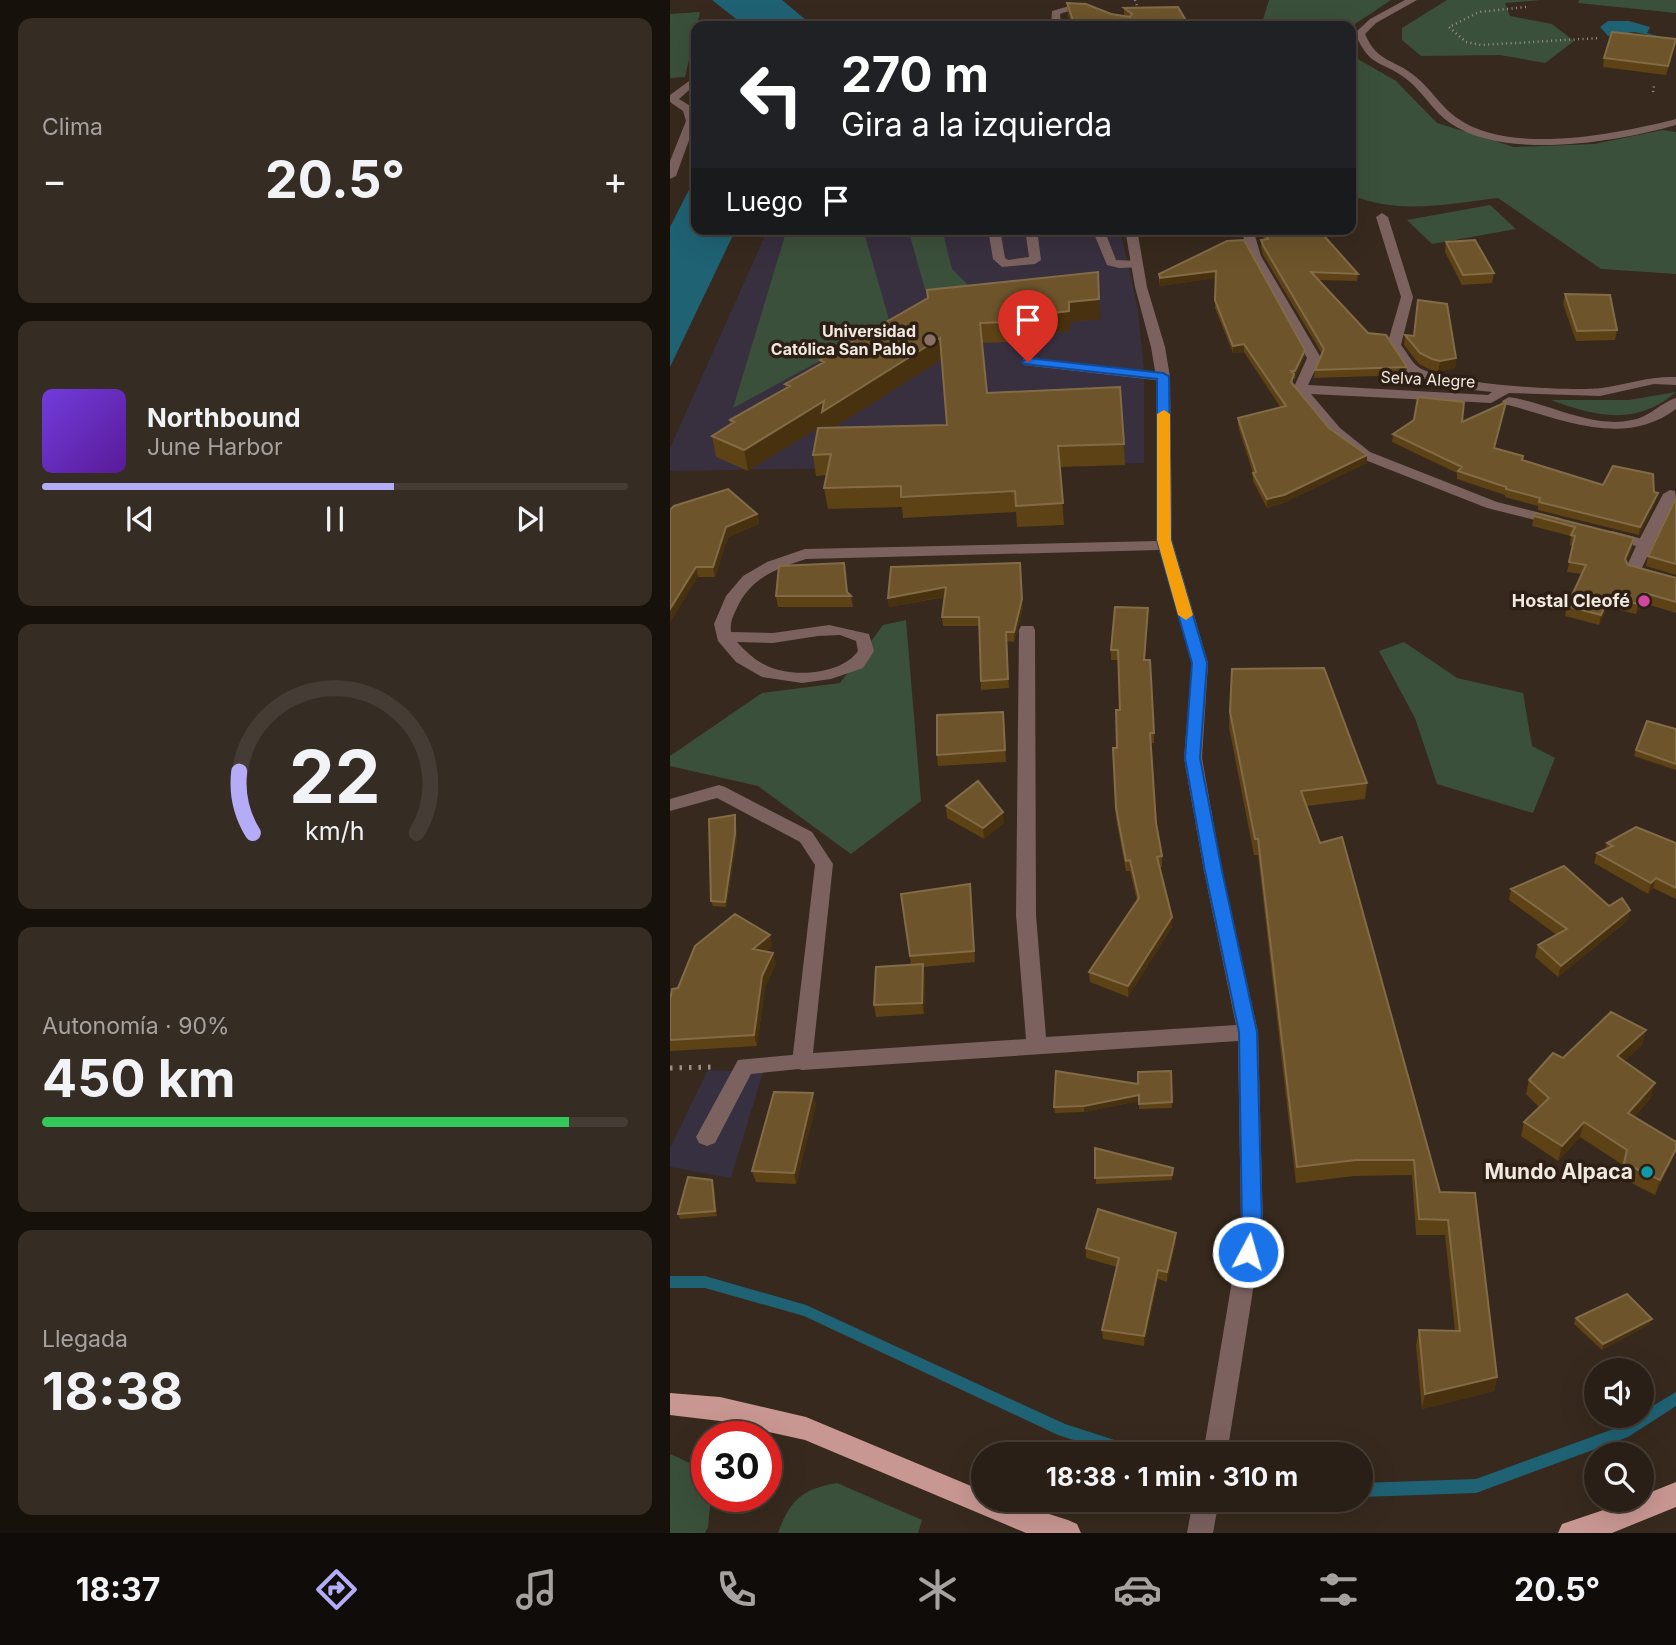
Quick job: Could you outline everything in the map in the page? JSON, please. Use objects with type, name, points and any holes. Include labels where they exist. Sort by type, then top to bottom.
[{"type":"main road","points":[[670,1404],[720,1409],[806,1429],[1018,1518],[1068,1533]]},
{"type":"main road","points":[[1571,1533],[1623,1517],[1676,1494]]},
{"type":"street","points":[[1412,0],[1373,21],[1360,33],[1364,46],[1373,57],[1412,78],[1443,112],[1460,124],[1491,136],[1548,142],[1672,125]]},
{"type":"street","points":[[1056,21],[1055,13],[1070,3],[1098,10],[1117,21]]},
{"type":"street","points":[[670,176],[691,121],[688,109],[672,99],[691,83]]},
{"type":"street","points":[[1382,217],[1407,297],[1394,345],[1413,370],[1454,384],[1506,389],[1600,392],[1654,380],[1676,381]]},
{"type":"street","points":[[995,235],[999,259],[1007,264],[1035,260],[1033,235]]},
{"type":"street","points":[[1100,235],[1111,261],[1136,264]]},
{"type":"street","points":[[1132,235],[1136,264],[1158,346],[1163,376],[1165,545],[1200,663],[1193,758],[1213,871],[1248,1032],[1252,1227],[1217,1442]]},
{"type":"street","points":[[1249,235],[1255,256],[1314,358],[1300,389],[1335,431],[1365,455],[1492,505],[1569,525]]},
{"type":"street","points":[[1028,362],[1163,376]]},
{"type":"street","name":"Selva Alegre","points":[[1300,389],[1491,399],[1506,389]]},
{"type":"street","points":[[1491,399],[1532,403],[1588,423],[1624,427],[1653,418],[1676,402]]},
{"type":"street","points":[[1670,494],[1633,570],[1676,582]]},
{"type":"street","points":[[1594,531],[1645,544]]},
{"type":"street","points":[[724,637],[774,638],[816,630],[848,631],[863,638],[866,652],[857,664],[831,674],[802,678],[768,673],[742,658],[724,637],[722,624],[734,596],[748,579],[772,565],[805,554],[1165,545]]},
{"type":"street","points":[[1026,630],[1026,915],[1037,1046]]},
{"type":"street","points":[[670,805],[719,791],[806,837],[824,864],[802,1062]]},
{"type":"street","points":[[707,1137],[745,1066],[1248,1032]]},
{"type":"path","points":[[1526,7],[1479,12],[1449,27],[1466,42],[1481,45],[1600,38]]},
{"type":"path","points":[[1653,92],[1654,86]]},
{"type":"path","points":[[670,1068],[745,1066]]},
{"type":"shaded area","name":"Universidad Católica San Pablo","points":[[765,235],[1121,235],[1138,309],[1144,371],[1144,463],[670,471],[670,448]]},
{"type":"shaded area","points":[[708,1070],[763,1072],[731,1178],[670,1167],[670,1148]]},
{"type":"green space","points":[[1269,0],[1391,0],[1356,23],[1356,21],[1263,21]]},
{"type":"green space","points":[[1447,0],[1541,0],[1505,3],[1510,16],[1552,24],[1574,41],[1545,63],[1500,55],[1421,56],[1402,40],[1402,28]]},
{"type":"green space","points":[[1579,0],[1676,0],[1676,13],[1578,3]]},
{"type":"green space","points":[[700,12],[698,21],[691,21],[691,51],[685,77],[670,78],[670,14]]},
{"type":"green space","points":[[1356,58],[1396,81],[1437,123],[1514,147],[1594,144],[1663,130],[1676,132],[1676,274],[1601,269],[1498,198],[1424,206],[1388,205],[1356,197]]},
{"type":"green space","points":[[1490,205],[1516,229],[1432,244],[1407,220]]},
{"type":"green space","points":[[785,235],[865,235],[890,323],[733,408]]},
{"type":"green space","points":[[910,235],[944,235],[952,269],[973,290],[927,296]]},
{"type":"green space","points":[[1676,392],[1646,410],[1616,415],[1584,411],[1551,400],[1629,400]]},
{"type":"green space","points":[[906,620],[921,801],[851,854],[758,786],[670,766],[670,756],[762,693],[840,683],[883,625]]},
{"type":"green space","points":[[1404,642],[1457,678],[1523,693],[1532,746],[1555,758],[1533,813],[1437,784],[1415,718],[1379,651]]},
{"type":"green space","points":[[670,1454],[691,1464],[691,1512],[709,1512],[705,1533],[670,1533]]},
{"type":"green space","points":[[837,1483],[922,1520],[918,1533],[778,1533],[787,1512],[799,1498],[815,1489]]},
{"type":"water","points":[[712,0],[782,0],[807,21],[739,21]]},
{"type":"water","points":[[1608,21],[1629,21],[1650,27],[1647,33],[1665,38],[1634,32],[1608,36],[1600,27]]},
{"type":"water","points":[[691,186],[691,235],[733,235],[670,367],[670,227]]},
{"type":"building","points":[[1067,3],[1086,4],[1111,14],[1130,17],[1132,14],[1124,8],[1178,7],[1186,21],[1073,21]]},
{"type":"building","points":[[1612,32],[1676,39],[1668,66],[1604,58]]},
{"type":"building","points":[[1266,235],[1323,235],[1358,274],[1311,272],[1368,333],[1386,335],[1407,367],[1315,370],[1324,349],[1264,247],[1261,240],[1268,239]]},
{"type":"building","points":[[1244,240],[1305,350],[1295,371],[1291,371],[1294,374],[1291,382],[1329,428],[1367,455],[1284,495],[1267,499],[1253,473],[1256,472],[1238,418],[1286,406],[1244,344],[1233,346],[1215,300],[1216,271],[1160,278],[1159,274],[1227,241]]},
{"type":"building","points":[[1475,240],[1494,273],[1463,275],[1446,242]]},
{"type":"building","points":[[1098,272],[1099,299],[1069,302],[1069,311],[1036,315],[1037,321],[980,323],[987,393],[1120,387],[1124,444],[1058,446],[1063,503],[1016,506],[1015,491],[901,497],[901,486],[824,488],[831,454],[813,455],[818,428],[947,425],[940,338],[822,412],[824,401],[744,450],[712,436],[734,422],[730,420],[790,386],[785,384],[824,362],[820,360],[928,298],[927,290]]},
{"type":"building","points":[[1565,294],[1610,295],[1617,330],[1577,331]]},
{"type":"building","points":[[1418,300],[1447,304],[1456,358],[1440,361],[1432,359],[1420,353],[1405,335],[1414,336]]},
{"type":"building","points":[[1418,397],[1464,402],[1462,422],[1506,402],[1494,448],[1523,456],[1522,460],[1603,485],[1613,466],[1653,474],[1654,492],[1658,493],[1640,527],[1539,502],[1540,498],[1458,471],[1462,467],[1393,434],[1414,420]]},
{"type":"building","points":[[728,489],[757,514],[726,527],[713,567],[696,567],[670,609],[670,510],[674,506]]},
{"type":"building","points":[[1676,498],[1676,564],[1648,556]]},
{"type":"building","points":[[1535,513],[1634,538],[1625,559],[1628,565],[1676,578],[1676,602],[1645,593],[1638,604],[1609,597],[1601,615],[1567,606],[1586,565],[1569,562],[1575,536],[1571,535],[1575,527],[1534,516]]},
{"type":"building","points":[[844,563],[847,592],[851,596],[776,596],[779,566]]},
{"type":"building","points":[[1020,563],[1022,599],[1014,632],[1006,632],[1008,679],[981,681],[979,617],[942,617],[946,587],[888,598],[891,567]]},
{"type":"building","points":[[1115,607],[1148,608],[1144,660],[1150,660],[1154,733],[1150,733],[1156,823],[1162,856],[1157,857],[1172,917],[1128,986],[1089,972],[1139,898],[1130,860],[1126,861],[1116,808],[1113,748],[1117,748],[1116,710],[1120,710],[1118,650],[1111,650]]},
{"type":"building","points":[[1324,668],[1367,783],[1301,791],[1320,843],[1342,837],[1440,1192],[1475,1193],[1497,1377],[1425,1394],[1419,1330],[1460,1331],[1448,1220],[1419,1219],[1414,1160],[1356,1160],[1297,1167],[1258,839],[1255,839],[1230,712],[1232,669]]},
{"type":"building","points":[[1003,712],[1005,750],[937,755],[937,715]]},
{"type":"building","points":[[1647,721],[1676,729],[1676,764],[1636,750]]},
{"type":"building","points":[[978,781],[1003,812],[983,828],[946,806]]},
{"type":"building","points":[[735,815],[735,834],[725,902],[711,901],[709,819]]},
{"type":"building","points":[[1636,827],[1676,843],[1676,888],[1656,878],[1651,883],[1597,853],[1613,846],[1607,843]]},
{"type":"building","points":[[1564,866],[1609,906],[1622,898],[1630,910],[1561,966],[1538,945],[1567,929],[1511,889]]},
{"type":"building","points":[[970,884],[974,951],[910,956],[901,894]]},
{"type":"building","points":[[735,914],[770,935],[753,949],[773,953],[762,976],[754,1035],[670,1040],[672,989],[678,988],[695,946]]},
{"type":"building","points":[[923,964],[922,1003],[874,1005],[876,967]]},
{"type":"building","points":[[1611,1012],[1646,1030],[1617,1056],[1655,1083],[1628,1113],[1676,1142],[1676,1149],[1660,1180],[1624,1163],[1627,1150],[1584,1122],[1562,1146],[1524,1122],[1549,1098],[1529,1080],[1553,1053],[1563,1058]]},
{"type":"building","points":[[1056,1071],[1138,1084],[1138,1072],[1171,1071],[1172,1102],[1139,1104],[1139,1095],[1084,1106],[1054,1107]]},
{"type":"building","points":[[774,1092],[813,1093],[794,1173],[752,1171]]},
{"type":"building","points":[[1095,1148],[1173,1168],[1172,1175],[1095,1178]]},
{"type":"building","points":[[688,1177],[712,1180],[715,1211],[678,1214]]},
{"type":"building","points":[[1098,1209],[1176,1233],[1167,1272],[1158,1270],[1144,1336],[1102,1330],[1119,1258],[1086,1248]]},
{"type":"building","points":[[1627,1294],[1652,1319],[1603,1344],[1576,1318]]},
{"type":"waterway","points":[[670,1282],[705,1282],[806,1311],[1063,1430],[1100,1442]]},
{"type":"waterway","points":[[1373,1490],[1476,1486],[1623,1432],[1676,1398]]},
{"type":"slow traffic","points":[[1164,414],[1164,540],[1186,615]]},
{"type":"place","name":"Universidad Católica San Pablo","points":[[930,340]]},
{"type":"place","name":"Hostal Cleofé","points":[[1644,601]]},
{"type":"place","name":"Mundo Alpaca","points":[[1647,1172]]},
{"type":"route","points":[[1028,362],[1163,376],[1164,540],[1200,663],[1193,758],[1213,871],[1248,1032],[1252,1227],[1248,1252]]}]
